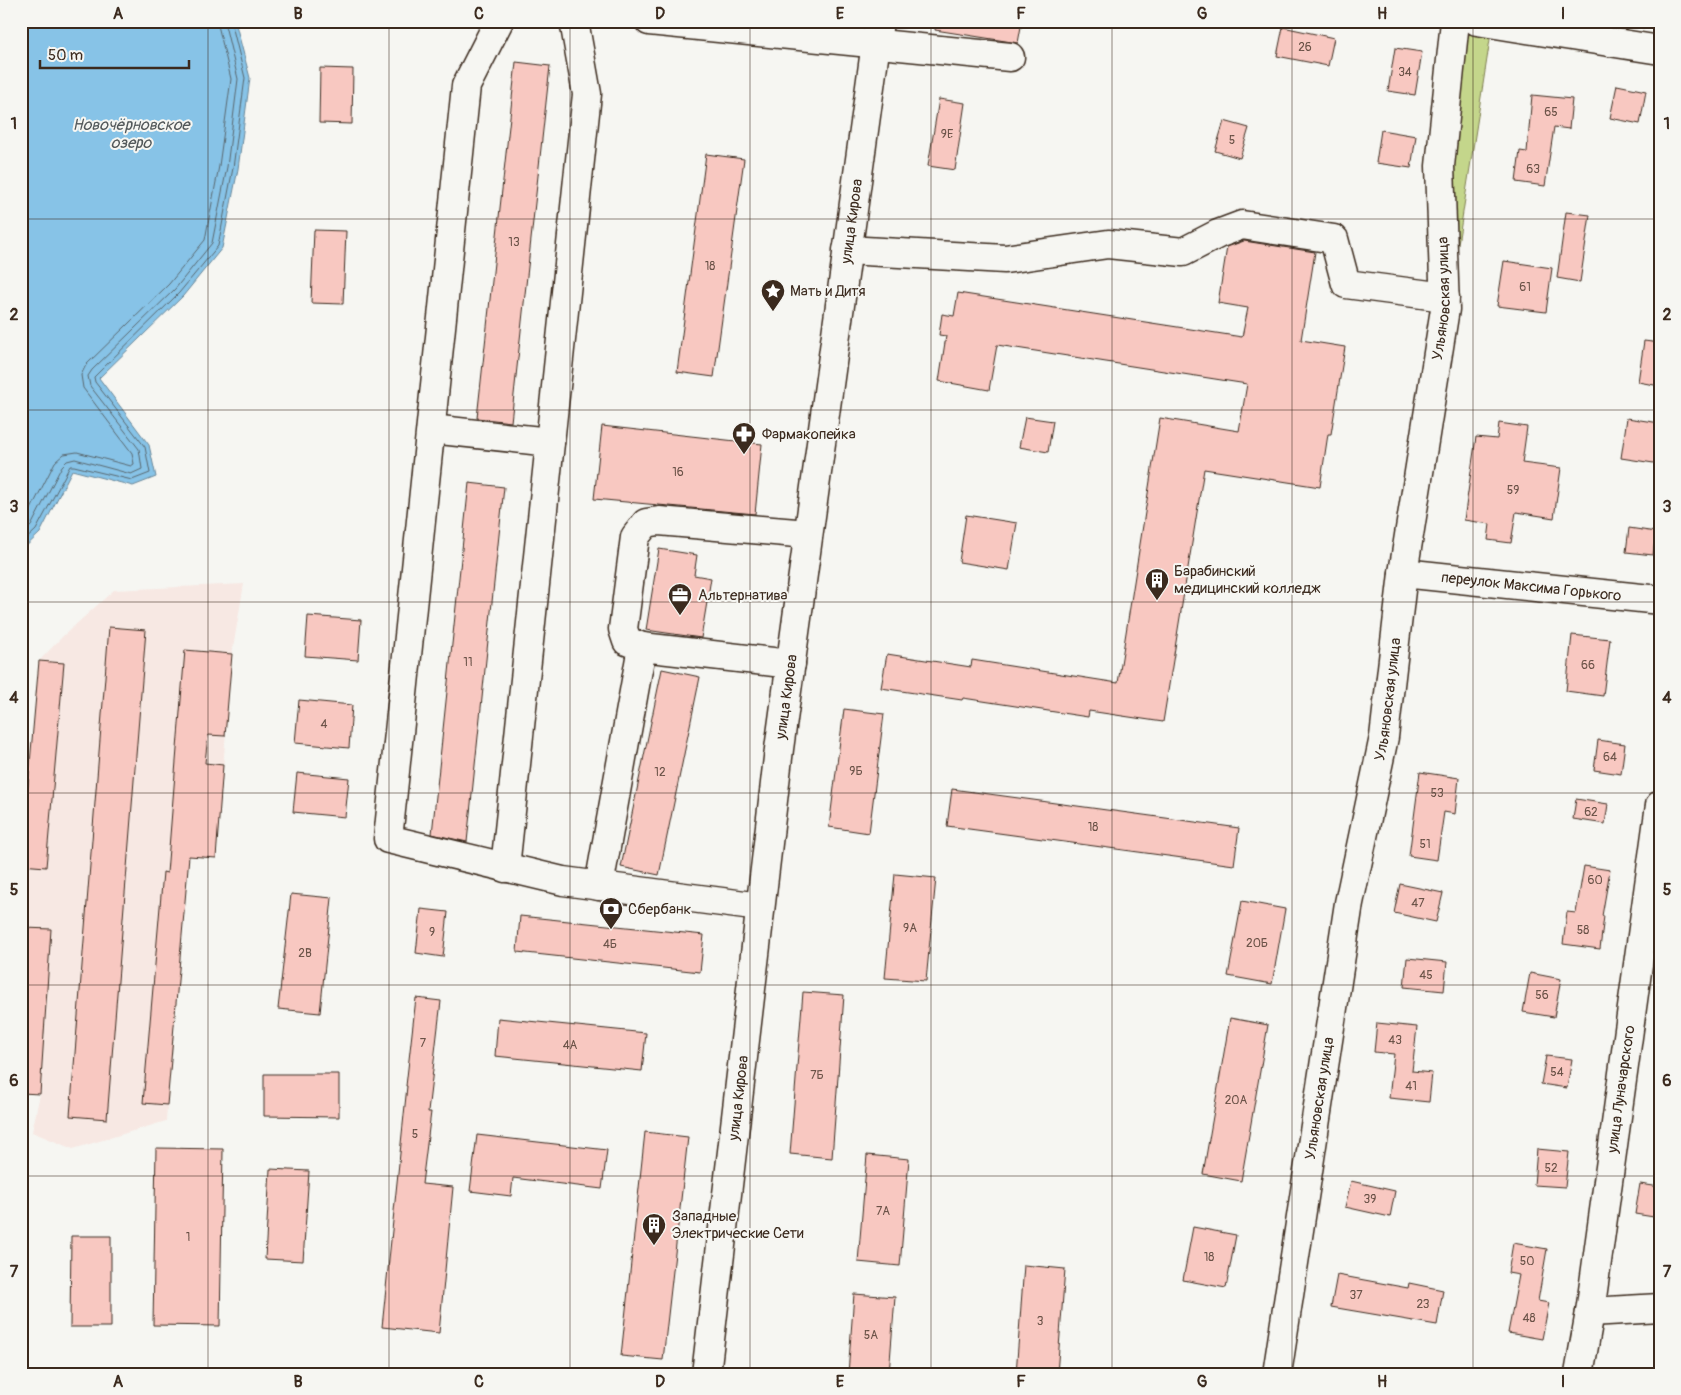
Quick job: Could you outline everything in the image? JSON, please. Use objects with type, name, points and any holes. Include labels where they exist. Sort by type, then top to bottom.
[{"type":"street","points":[[499,21],[466,86],[388,839],[563,882],[760,907]]},
{"type":"street","points":[[505,868],[586,94],[574,21]]},
{"type":"street","points":[[649,21],[877,33],[1010,57]]},
{"type":"street","name":"Ульяновская улица","points":[[1277,1374],[1291,1270],[1350,904],[1384,737],[1403,573],[1446,309],[1440,166],[1455,21]]},
{"type":"street","points":[[1477,21],[1660,50]]},
{"type":"street","name":"улица Кирова","points":[[706,1374],[790,664],[877,33]]},
{"type":"street","points":[[848,250],[1005,259],[1108,244],[1183,252],[1218,234],[1242,225],[1334,239],[1346,284],[1445,297]]},
{"type":"street","points":[[431,429],[550,442]]},
{"type":"street","points":[[790,664],[642,647],[627,641],[623,629],[635,537],[646,523],[659,521],[808,534]]},
{"type":"street","name":"переулок Максима Горького","points":[[1403,573],[1660,600]]},
{"type":"street","points":[[599,886],[642,647]]},
{"type":"street","name":"улица Луначарского","points":[[1579,1374],[1590,1312],[1660,805]]},
{"type":"street","points":[[1590,1312],[1660,1308]]},
{"type":"shaded area","points":[[244,584],[232,654],[216,858],[187,856],[166,1121],[73,1149],[32,1132],[40,1094],[21,975],[24,928],[21,928],[21,837],[24,836],[39,661],[63,636],[114,590]]},
{"type":"green space","points":[[1463,29],[1491,33],[1456,257],[1447,167]]},
{"type":"water","name":"Новочёрновское озеро","points":[[21,21],[235,21],[250,78],[238,169],[222,248],[183,296],[99,378],[149,445],[156,477],[133,486],[72,470],[40,533],[21,551]]},
{"type":"building","points":[[936,21],[1022,21],[1018,43],[935,30]]},
{"type":"building","points":[[1283,27],[1334,38],[1328,66],[1277,56]]},
{"type":"building","points":[[1395,48],[1422,52],[1415,95],[1388,91]]},
{"type":"building","points":[[516,62],[550,66],[511,422],[477,418]]},
{"type":"building","points":[[320,68],[353,69],[352,124],[319,123]]},
{"type":"building","points":[[1617,85],[1646,91],[1640,124],[1610,118]]},
{"type":"building","points":[[1532,95],[1572,99],[1569,129],[1554,127],[1545,186],[1516,182],[1520,151],[1527,152]]},
{"type":"building","points":[[939,99],[965,103],[955,170],[928,166]]},
{"type":"building","points":[[1224,121],[1249,128],[1240,158],[1215,151]]},
{"type":"building","points":[[1381,130],[1416,136],[1411,168],[1376,163]]},
{"type":"building","points":[[706,154],[744,159],[714,377],[677,372]]},
{"type":"building","points":[[1566,212],[1590,215],[1580,282],[1557,278]]},
{"type":"building","points":[[314,230],[346,231],[343,304],[311,303]]},
{"type":"building","points":[[1244,241],[1315,252],[1301,340],[1345,347],[1331,434],[1328,434],[1320,487],[1204,469],[1163,722],[1089,711],[1088,717],[881,688],[887,654],[971,667],[972,660],[1118,683],[1160,418],[1239,431],[1247,384],[997,345],[989,390],[939,381],[946,336],[939,335],[942,314],[954,316],[958,293],[1242,337],[1248,308],[1218,303],[1227,247]]},
{"type":"building","points":[[1504,261],[1552,268],[1546,312],[1497,306]]},
{"type":"building","points":[[1644,341],[1660,343],[1660,386],[1638,382]]},
{"type":"building","points":[[1025,417],[1053,421],[1048,452],[1019,447]]},
{"type":"building","points":[[1627,418],[1660,423],[1660,464],[1621,458]]},
{"type":"building","points":[[1499,423],[1527,427],[1522,463],[1561,468],[1554,518],[1516,512],[1511,543],[1488,540],[1490,524],[1464,520],[1476,437],[1497,439]]},
{"type":"building","points":[[602,426],[762,444],[755,514],[594,499]]},
{"type":"building","points":[[469,483],[504,487],[467,842],[432,834]]},
{"type":"building","points":[[966,515],[1017,523],[1009,570],[959,562]]},
{"type":"building","points":[[1629,528],[1656,532],[1653,555],[1626,552]]},
{"type":"building","points":[[659,549],[697,555],[694,575],[711,578],[701,638],[646,630]]},
{"type":"building","points":[[308,616],[361,620],[358,660],[305,656]]},
{"type":"building","points":[[109,627],[146,630],[107,1119],[70,1116]]},
{"type":"building","points":[[1572,635],[1610,639],[1603,696],[1566,691]]},
{"type":"building","points":[[185,650],[232,654],[225,736],[208,735],[205,763],[223,765],[216,858],[189,856],[167,1105],[143,1103],[163,872],[167,873]]},
{"type":"building","points":[[39,661],[64,663],[46,867],[21,865]]},
{"type":"building","points":[[662,669],[700,677],[659,875],[621,867]]},
{"type":"building","points":[[299,700],[352,705],[349,748],[295,743]]},
{"type":"building","points":[[844,709],[884,714],[869,833],[829,827]]},
{"type":"building","points":[[1598,740],[1625,744],[1621,774],[1594,770]]},
{"type":"building","points":[[1420,772],[1459,778],[1455,814],[1444,812],[1437,860],[1409,856]]},
{"type":"building","points":[[297,773],[349,778],[345,817],[293,812]]},
{"type":"building","points":[[952,789],[1239,828],[1234,865],[947,826]]},
{"type":"building","points":[[1576,799],[1608,804],[1605,824],[1573,819]]},
{"type":"building","points":[[1584,866],[1610,870],[1602,916],[1604,916],[1600,949],[1563,944],[1567,912],[1576,913]]},
{"type":"building","points":[[895,874],[936,878],[926,981],[885,978]]},
{"type":"building","points":[[1400,884],[1443,893],[1436,922],[1394,913]]},
{"type":"building","points":[[291,894],[332,898],[320,1013],[278,1009]]},
{"type":"building","points":[[1242,901],[1285,909],[1272,984],[1228,976]]},
{"type":"building","points":[[421,909],[448,912],[443,957],[416,953]]},
{"type":"building","points":[[520,916],[704,935],[700,972],[517,952]]},
{"type":"building","points":[[24,928],[51,929],[40,1094],[21,1093],[21,975]]},
{"type":"building","points":[[1407,958],[1447,962],[1444,991],[1404,987]]},
{"type":"building","points":[[1530,973],[1561,979],[1554,1017],[1523,1012]]},
{"type":"building","points":[[803,992],[844,995],[832,1158],[790,1154]]},
{"type":"building","points":[[416,998],[441,1001],[428,1112],[431,1112],[422,1184],[453,1187],[439,1333],[382,1327]]},
{"type":"building","points":[[498,1018],[646,1033],[642,1071],[495,1056]]},
{"type":"building","points":[[1230,1018],[1268,1025],[1241,1181],[1203,1174]]},
{"type":"building","points":[[1377,1023],[1417,1027],[1412,1071],[1432,1073],[1429,1102],[1389,1098],[1394,1054],[1374,1052]]},
{"type":"building","points":[[1546,1056],[1572,1059],[1567,1088],[1541,1084]]},
{"type":"building","points":[[264,1074],[339,1074],[339,1117],[264,1116]]},
{"type":"building","name":"Западные Электрические Сети","points":[[645,1132],[688,1137],[663,1360],[621,1356]]},
{"type":"building","points":[[477,1135],[607,1150],[602,1189],[513,1178],[511,1196],[470,1191]]},
{"type":"building","points":[[156,1148],[223,1149],[220,1326],[153,1325]]},
{"type":"building","points":[[1537,1149],[1569,1152],[1565,1187],[1534,1185]]},
{"type":"building","points":[[867,1155],[909,1159],[900,1266],[858,1262]]},
{"type":"building","points":[[270,1169],[309,1171],[303,1261],[265,1259]]},
{"type":"building","points":[[1351,1181],[1395,1191],[1390,1217],[1345,1207]]},
{"type":"building","points":[[1640,1184],[1660,1187],[1660,1218],[1635,1214]]},
{"type":"building","points":[[1193,1227],[1236,1235],[1226,1288],[1183,1280]]},
{"type":"building","points":[[71,1236],[111,1236],[111,1327],[70,1327]]},
{"type":"building","points":[[1513,1243],[1547,1249],[1538,1301],[1549,1303],[1542,1339],[1508,1333],[1519,1275],[1508,1273]]},
{"type":"building","points":[[1024,1265],[1065,1269],[1057,1374],[1016,1374]]},
{"type":"building","points":[[1337,1275],[1408,1288],[1409,1283],[1443,1290],[1437,1325],[1331,1307]]},
{"type":"building","points":[[854,1294],[895,1297],[889,1374],[848,1374]]},
{"type":"place","name":"Мать и Дитя","points":[[773,312]]},
{"type":"place","name":"Фармакопейка","points":[[744,455]]},
{"type":"place","name":"Барабинский медицинский колледж","points":[[1157,601]]},
{"type":"place","name":"Альтернатива","points":[[680,616]]},
{"type":"place","name":"Сбербанк","points":[[611,930]]},
{"type":"place","name":"Западные Электрические Сети","points":[[654,1246]]}]
